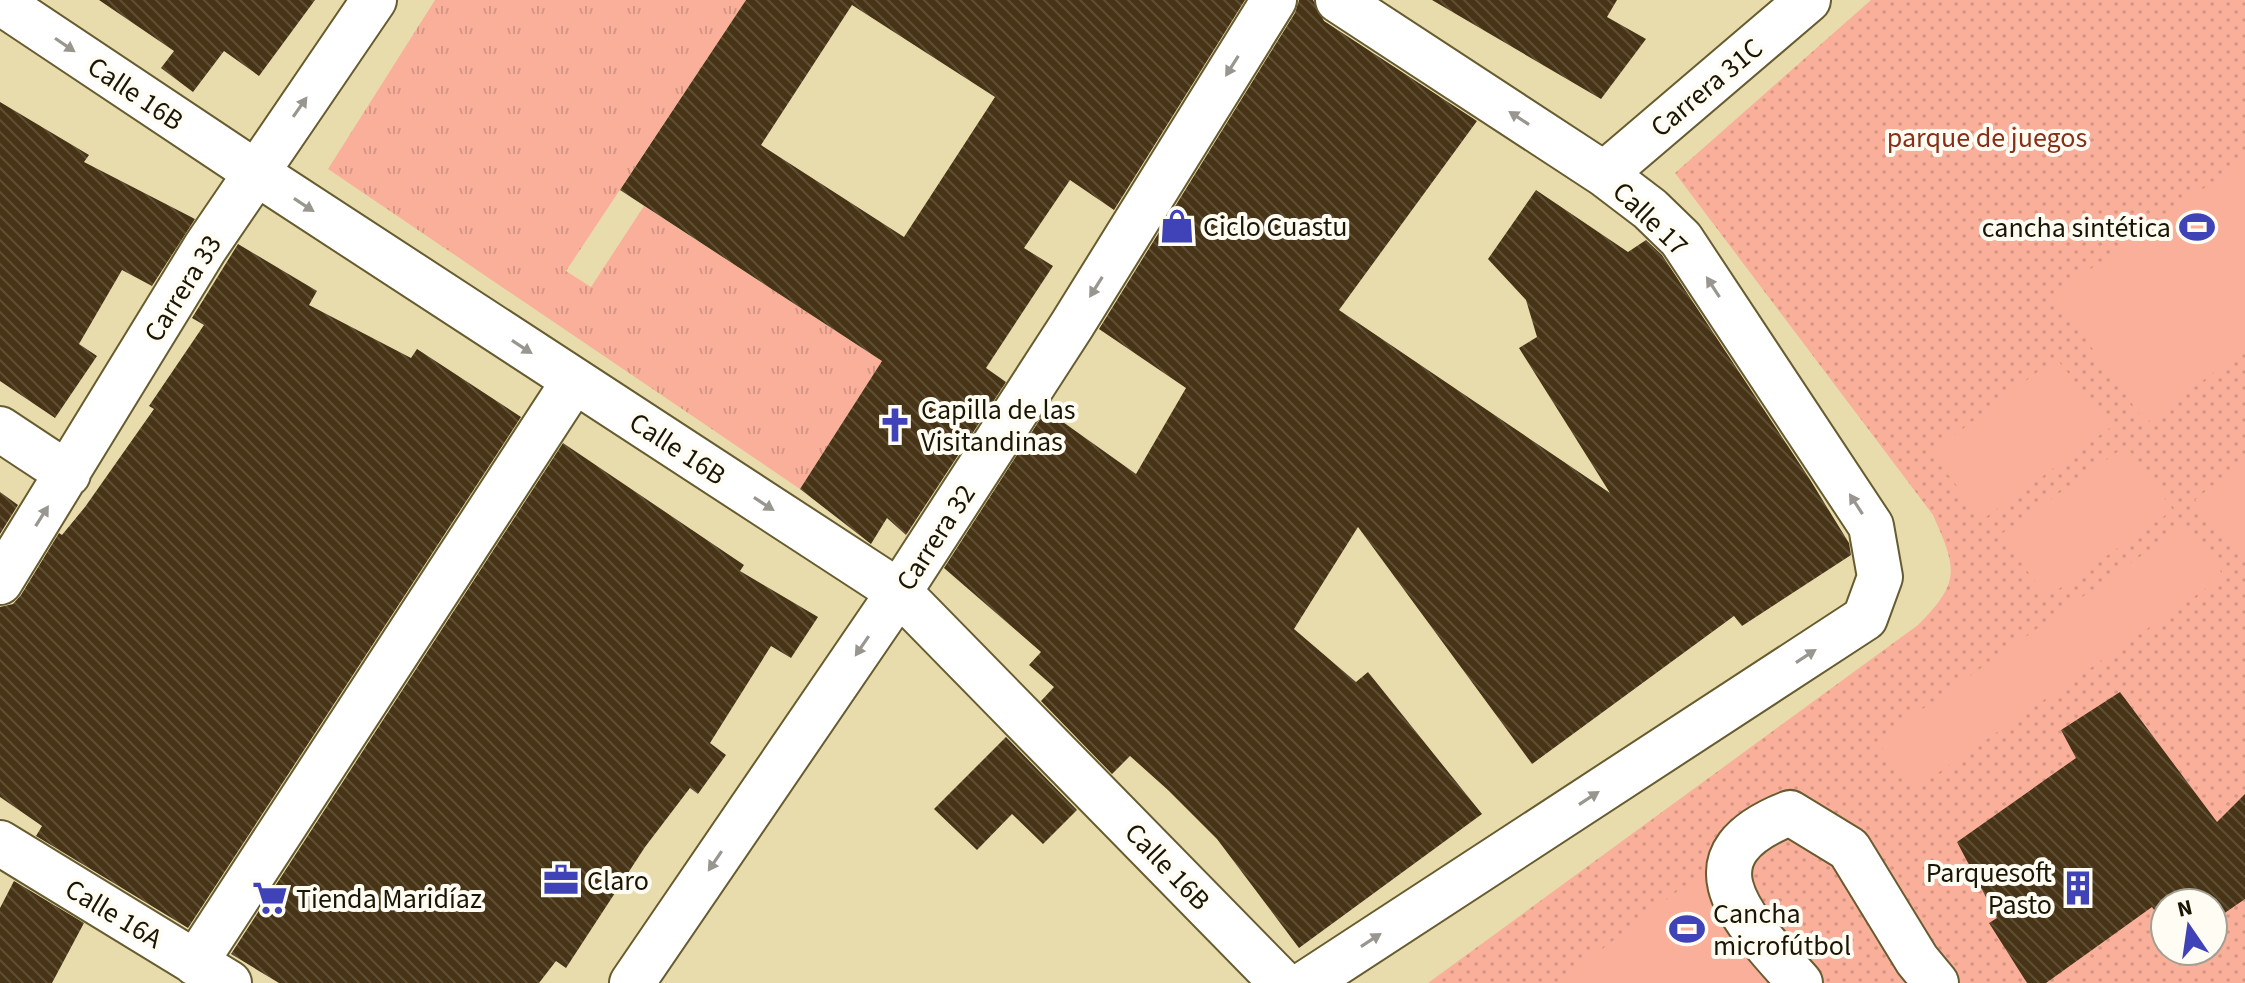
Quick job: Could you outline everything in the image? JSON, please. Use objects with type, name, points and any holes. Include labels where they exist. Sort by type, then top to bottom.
[{"type":"street","name":"Carrera 33","points":[[0,582],[255,172],[374,0]]},
{"type":"street","name":"Carrera 32","points":[[632,983],[899,592],[1072,325],[1274,0]]},
{"type":"street","name":"Calle 17","points":[[1306,983],[1865,618],[1880,577],[1871,526],[1681,239],[1650,209],[1604,174],[1338,0]]},
{"type":"street","name":"Carrera 31C","points":[[1604,174],[1808,0]]},
{"type":"street","name":"Calle 16B","points":[[0,2],[899,592],[1282,983]]},
{"type":"street","points":[[212,973],[574,381]]},
{"type":"street","points":[[0,429],[68,474]]},
{"type":"street","points":[[1800,983],[1735,903],[1728,875],[1731,858],[1751,832],[1790,813],[1849,849],[1917,960],[1936,983]]},
{"type":"street","name":"Calle 16A","points":[[0,843],[212,973]]},
{"type":"green space","points":[[435,0],[746,0],[566,271],[591,287],[644,206],[882,361],[800,489],[328,169]]},
{"type":"green space","name":"parque de juegos","points":[[1871,0],[2245,0],[2245,983],[1428,983],[1918,625],[1942,597],[1951,574],[1947,549],[1933,515],[1675,173]]},
{"type":"green space","name":"cancha sintética","points":[[2245,159],[2245,349],[2146,423],[2054,295]]},
{"type":"green space","points":[[2056,358],[2111,427],[1983,519],[1931,453]]},
{"type":"green space","points":[[2126,446],[2173,510],[2047,597],[2000,535]]},
{"type":"green space","points":[[2245,459],[2245,561],[2195,500]]},
{"type":"green space","points":[[2185,525],[2224,576],[1913,790],[1877,741]]},
{"type":"green space","name":"Cancha microfútbol","points":[[1700,874],[1787,983],[1558,983]]},
{"type":"building","points":[[99,0],[315,0],[259,76],[224,51],[193,92],[161,68],[174,51]]},
{"type":"building","points":[[746,0],[1245,0],[1114,210],[1070,180],[1024,248],[1053,266],[986,368],[1006,382],[906,535],[887,518],[871,544],[800,489],[882,361],[620,190]],"holes":[[[852,5],[995,97],[904,237],[761,145]]]},
{"type":"building","points":[[1299,0],[1313,0],[1324,21],[1477,121],[1339,310],[1610,493],[1519,348],[1537,337],[1526,300],[1488,259],[1536,190],[1628,252],[1646,240],[1662,255],[1809,478],[1849,543],[1851,555],[1742,626],[1734,616],[1532,764],[1358,527],[1294,629],[1356,682],[1368,672],[1482,814],[1299,948],[1217,839],[1168,790],[1130,756],[1112,774],[1041,701],[1054,687],[1029,665],[1041,652],[944,568],[1046,410],[1136,474],[1186,388],[1099,329],[1295,13]]},
{"type":"building","points":[[1432,0],[1617,0],[1607,17],[1646,39],[1601,99]]},
{"type":"building","points":[[0,102],[89,155],[84,162],[195,219],[152,286],[122,270],[79,344],[97,356],[55,418],[0,381]]},
{"type":"building","points":[[238,244],[317,291],[309,305],[411,358],[417,349],[521,417],[188,928],[36,836],[42,826],[0,797],[0,607],[13,604],[21,595],[59,533],[62,535],[85,507],[154,409],[149,406],[204,325],[192,318]]},
{"type":"building","points":[[563,443],[744,565],[740,571],[818,617],[791,658],[771,646],[710,743],[726,755],[698,794],[690,788],[645,847],[566,968],[556,961],[539,983],[279,983],[231,954]]},
{"type":"building","points":[[0,492],[18,505],[0,534]]},
{"type":"building","points":[[2120,692],[2217,822],[2245,794],[2245,899],[2229,910],[2229,887],[2149,887],[2149,909],[2046,983],[2027,983],[1989,923],[1997,918],[1957,842],[2076,758],[2061,730]]},
{"type":"building","points":[[1006,737],[1077,810],[1043,844],[1012,814],[977,850],[934,809]]},
{"type":"building","points":[[14,881],[84,923],[52,983],[0,983],[0,908]]},
{"type":"place","name":"Ciclo Cuastu","points":[[1177,226]]},
{"type":"place","name":"cancha sintética","points":[[2197,227]]},
{"type":"place","name":"Capilla de las Visitandinas","points":[[895,425]]},
{"type":"place","name":"Claro","points":[[561,880]]},
{"type":"place","name":"Parquesoft Pasto","points":[[2078,888]]},
{"type":"place","name":"Tienda Maridíaz","points":[[270,898]]},
{"type":"place","name":"Cancha microfútbol","points":[[1687,929]]}]
